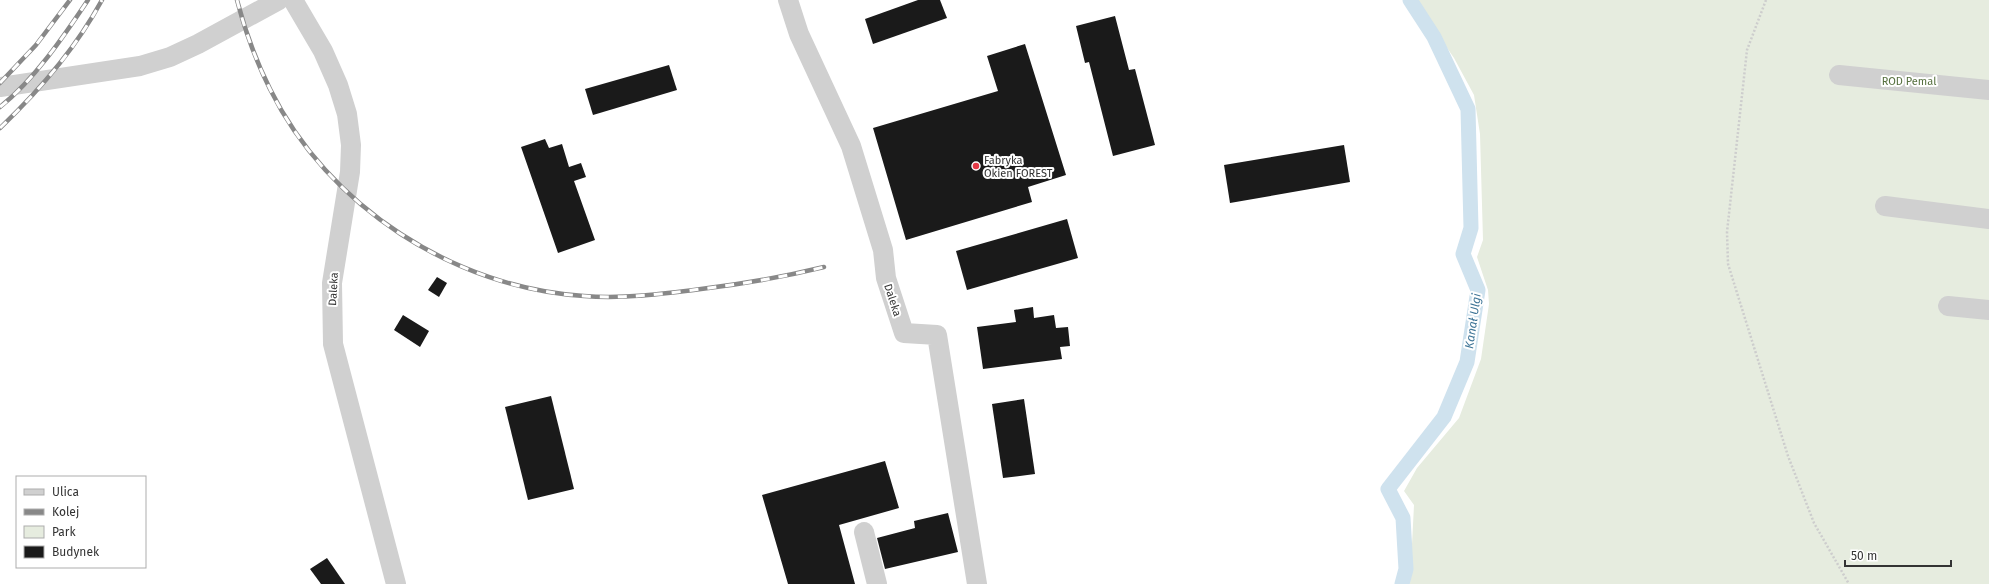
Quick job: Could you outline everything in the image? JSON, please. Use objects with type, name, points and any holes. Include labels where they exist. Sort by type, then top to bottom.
[{"type":"street","points":[[0,87],[110,72],[155,62],[170,57],[212,37],[279,0]]},
{"type":"street","name":"Daleka","points":[[293,0],[323,51],[338,85],[346,114],[351,145],[350,172],[332,283],[333,344],[396,584]]},
{"type":"street","name":"Daleka","points":[[788,0],[799,34],[851,146],[883,250],[886,278],[904,333],[937,335],[977,584]]},
{"type":"street","points":[[1839,75],[1989,90]]},
{"type":"street","points":[[1885,206],[1989,219]]},
{"type":"street","points":[[1948,306],[1989,310]]},
{"type":"street","points":[[864,532],[877,584]]},
{"type":"path","points":[[1766,0],[1747,50],[1727,232],[1728,264],[1788,456],[1814,523],[1849,584]]},
{"type":"green space","name":"ROD Pemal","points":[[1414,0],[1989,0],[1989,584],[1410,584],[1414,505],[1404,491],[1417,468],[1459,418],[1481,359],[1489,304],[1488,290],[1477,257],[1483,240],[1480,134],[1474,95],[1454,58]]},
{"type":"building","points":[[918,0],[940,0],[947,18],[873,44],[865,19]]},
{"type":"building","points":[[1115,16],[1129,70],[1135,69],[1155,145],[1113,156],[1089,62],[1085,63],[1076,26]]},
{"type":"building","points":[[1025,44],[1066,175],[1028,187],[1032,202],[906,240],[873,128],[998,91],[987,56]]},
{"type":"building","points":[[669,65],[677,90],[593,115],[585,89]]},
{"type":"building","points":[[545,139],[549,148],[562,144],[569,167],[581,163],[586,177],[574,181],[595,240],[558,253],[521,147]]},
{"type":"building","points":[[1344,145],[1350,182],[1230,203],[1224,165]]},
{"type":"building","points":[[1067,219],[1078,258],[967,290],[956,251]]},
{"type":"building","points":[[437,277],[447,283],[439,297],[428,290]]},
{"type":"building","points":[[1033,307],[1034,318],[1054,315],[1056,328],[1068,327],[1070,346],[1060,347],[1062,359],[983,369],[977,327],[1016,322],[1014,310]]},
{"type":"building","points":[[403,315],[429,331],[420,347],[394,330]]},
{"type":"building","points":[[551,396],[574,489],[528,500],[505,407]]},
{"type":"building","points":[[1024,399],[1035,474],[1003,478],[992,404]]},
{"type":"building","points":[[885,461],[899,508],[839,525],[855,584],[788,584],[762,495]]},
{"type":"building","points":[[948,513],[958,552],[885,569],[877,538],[915,528],[914,521]]},
{"type":"building","points":[[327,558],[345,584],[321,584],[310,569]]},
{"type":"waterway","name":"Kanał Ulgi","points":[[1402,584],[1406,569],[1403,518],[1388,489],[1444,417],[1467,362],[1478,290],[1463,254],[1471,228],[1468,109],[1434,37],[1410,0]]},
{"type":"railway","points":[[0,83],[36,45],[70,0]]},
{"type":"railway","points":[[0,107],[25,84],[48,57],[88,0]]},
{"type":"railway","points":[[0,128],[29,99],[69,52],[92,18],[102,0]]},
{"type":"railway","points":[[237,0],[251,46],[270,89],[295,131],[325,170],[361,204],[400,234],[443,258],[489,277],[536,290],[599,297],[643,296],[672,293],[778,277],[824,267]]},
{"type":"place","name":"Fabryka Okien FOREST","points":[[976,166]]}]
